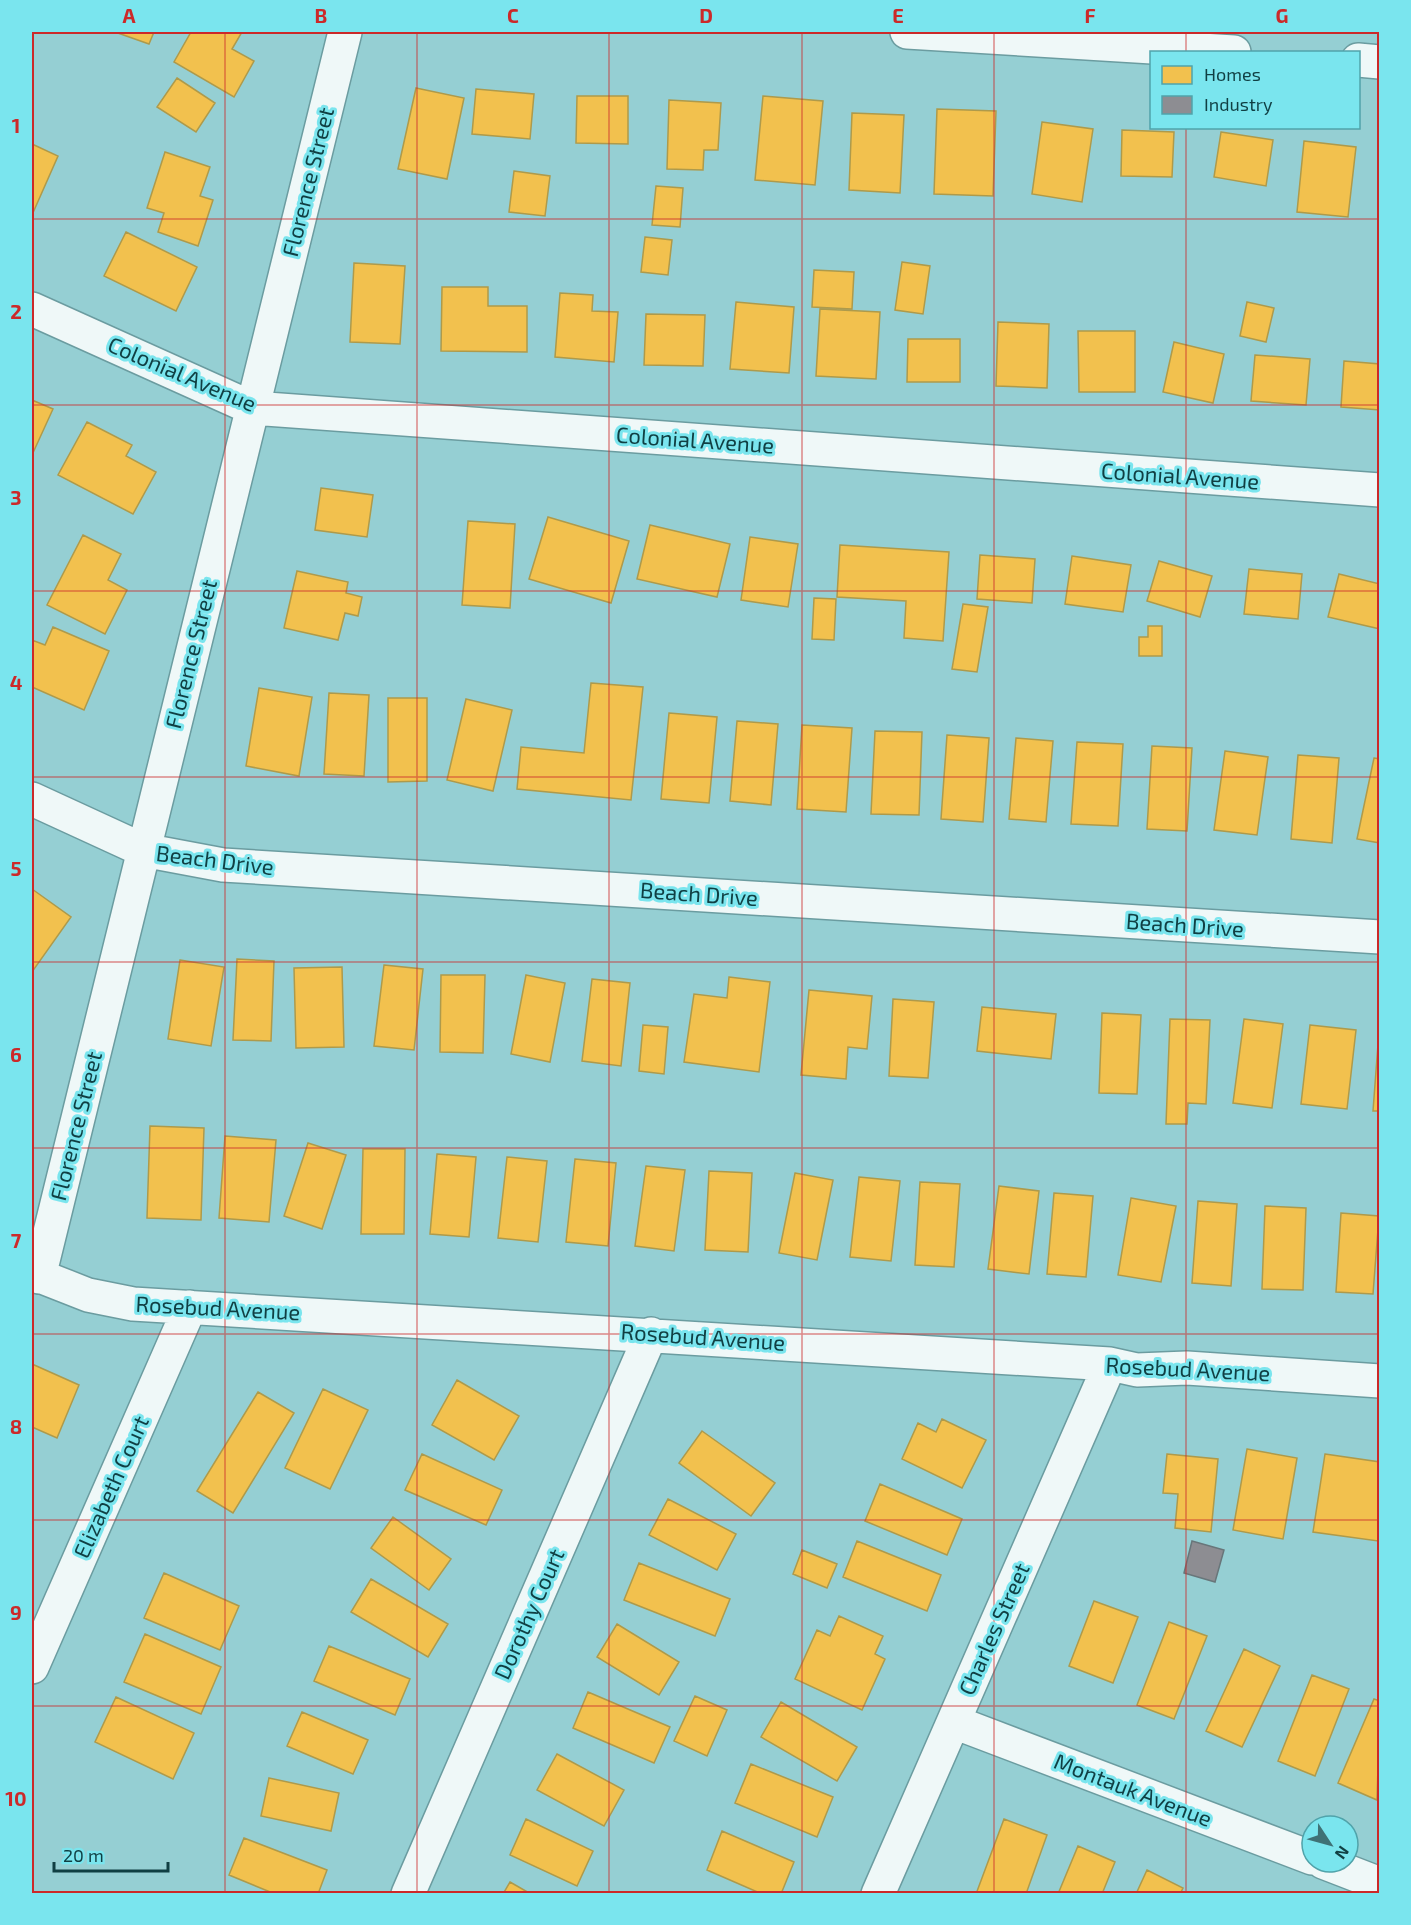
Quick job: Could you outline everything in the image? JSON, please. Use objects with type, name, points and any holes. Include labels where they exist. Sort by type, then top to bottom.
[{"type":"street","name":"Florence Street","points":[[35,1275],[345,32]]},
{"type":"street","points":[[907,32],[1218,51]]},
{"type":"street","points":[[1360,60],[1380,62]]},
{"type":"street","name":"Colonial Avenue","points":[[32,309],[252,408],[1380,490]]},
{"type":"street","name":"Beach Drive","points":[[32,799],[142,850],[224,864],[1380,937]]},
{"type":"street","name":"Rosebud Avenue","points":[[35,1275],[107,1300],[190,1307],[1110,1364],[1137,1370],[1187,1368],[1380,1381]]},
{"type":"street","name":"Elizabeth Court","points":[[32,1667],[190,1307]]},
{"type":"street","name":"Dorothy Court","points":[[408,1893],[651,1334]]},
{"type":"street","name":"Charles Street","points":[[878,1893],[1110,1364]]},
{"type":"street","name":"Montauk Avenue","points":[[954,1722],[1300,1853]]},
{"type":"street","points":[[1354,1874],[1380,1884]]},
{"type":"building: Homes","points":[[115,32],[154,32],[149,44]]},
{"type":"building: Homes","points":[[191,32],[242,32],[232,49],[254,61],[234,97],[174,62]]},
{"type":"building: Homes","points":[[177,78],[215,103],[196,132],[157,107]]},
{"type":"building: Homes","points":[[416,88],[464,98],[447,179],[398,169]]},
{"type":"building: Homes","points":[[476,89],[534,94],[530,139],[472,134]]},
{"type":"building: Homes","points":[[577,96],[628,96],[628,144],[576,143]]},
{"type":"building: Homes","points":[[763,96],[823,101],[815,185],[755,180]]},
{"type":"building: Homes","points":[[669,100],[721,103],[718,150],[704,150],[703,170],[667,169]]},
{"type":"building: Homes","points":[[937,109],[996,111],[993,196],[934,194]]},
{"type":"building: Homes","points":[[852,113],[904,115],[900,193],[849,190]]},
{"type":"building: Homes","points":[[1042,122],[1093,129],[1082,202],[1032,194]]},
{"type":"building: Homes","points":[[1122,130],[1174,132],[1172,177],[1121,176]]},
{"type":"building: Homes","points":[[1221,132],[1273,140],[1266,186],[1214,177]]},
{"type":"building: Homes","points":[[1304,141],[1356,147],[1348,217],[1297,212]]},
{"type":"building: Homes","points":[[32,144],[58,156],[32,215]]},
{"type":"building: Homes","points":[[165,152],[210,167],[200,196],[213,200],[198,246],[158,232],[164,213],[147,208]]},
{"type":"building: Homes","points":[[514,171],[550,176],[545,216],[509,212]]},
{"type":"building: Homes","points":[[656,186],[683,188],[680,227],[652,225]]},
{"type":"building: Homes","points":[[126,232],[197,267],[176,311],[104,276]]},
{"type":"building: Homes","points":[[645,237],[672,240],[668,275],[641,272]]},
{"type":"building: Homes","points":[[902,262],[930,266],[923,314],[895,310]]},
{"type":"building: Homes","points":[[354,263],[405,266],[400,344],[350,342]]},
{"type":"building: Homes","points":[[814,270],[854,272],[852,309],[812,307]]},
{"type":"building: Homes","points":[[442,287],[488,287],[488,306],[527,306],[527,352],[441,351]]},
{"type":"building: Homes","points":[[560,293],[593,295],[592,311],[618,312],[614,362],[555,357]]},
{"type":"building: Homes","points":[[736,302],[794,307],[789,373],[730,369]]},
{"type":"building: Homes","points":[[1247,302],[1274,308],[1266,342],[1240,336]]},
{"type":"building: Homes","points":[[820,309],[880,312],[876,379],[816,376]]},
{"type":"building: Homes","points":[[646,314],[705,315],[703,366],[644,365]]},
{"type":"building: Homes","points":[[998,322],[1049,324],[1047,388],[996,386]]},
{"type":"building: Homes","points":[[1078,331],[1135,331],[1135,392],[1079,392]]},
{"type":"building: Homes","points":[[908,339],[960,339],[960,382],[907,382]]},
{"type":"building: Homes","points":[[1174,342],[1224,354],[1213,403],[1163,392]]},
{"type":"building: Homes","points":[[1255,355],[1310,359],[1306,405],[1251,401]]},
{"type":"building: Homes","points":[[1344,361],[1380,364],[1380,410],[1341,407]]},
{"type":"building: Homes","points":[[32,400],[53,409],[32,455]]},
{"type":"building: Homes","points":[[87,422],[132,445],[126,456],[156,472],[133,514],[58,475]]},
{"type":"building: Homes","points":[[321,488],[373,495],[367,537],[315,530]]},
{"type":"building: Homes","points":[[548,517],[629,541],[611,603],[529,579]]},
{"type":"building: Homes","points":[[468,521],[515,524],[510,608],[462,605]]},
{"type":"building: Homes","points":[[650,525],[730,544],[717,597],[637,579]]},
{"type":"building: Homes","points":[[83,535],[121,554],[108,580],[127,590],[105,634],[47,605]]},
{"type":"building: Homes","points":[[750,537],[798,544],[788,607],[741,600]]},
{"type":"building: Homes","points":[[840,545],[949,552],[943,641],[904,638],[906,601],[837,597]]},
{"type":"building: Homes","points":[[980,555],[1035,559],[1032,603],[977,599]]},
{"type":"building: Homes","points":[[1072,556],[1131,565],[1123,612],[1065,604]]},
{"type":"building: Homes","points":[[1159,561],[1212,576],[1200,617],[1147,601]]},
{"type":"building: Homes","points":[[1249,569],[1302,574],[1298,619],[1244,614]]},
{"type":"building: Homes","points":[[297,571],[348,582],[346,593],[362,597],[358,616],[345,613],[338,640],[284,628]]},
{"type":"building: Homes","points":[[1339,574],[1380,584],[1380,629],[1328,617]]},
{"type":"building: Homes","points":[[814,598],[836,599],[834,640],[812,639]]},
{"type":"building: Homes","points":[[963,604],[988,607],[977,672],[952,669]]},
{"type":"building: Homes","points":[[1148,626],[1162,626],[1162,656],[1139,656],[1139,637],[1148,637]]},
{"type":"building: Homes","points":[[53,627],[109,651],[84,710],[32,687],[32,640],[45,645]]},
{"type":"building: Homes","points":[[591,683],[643,687],[631,800],[517,789],[521,747],[584,753]]},
{"type":"building: Homes","points":[[259,688],[312,697],[299,776],[246,766]]},
{"type":"building: Homes","points":[[329,693],[369,695],[364,776],[324,774]]},
{"type":"building: Homes","points":[[388,698],[427,698],[427,781],[388,782]]},
{"type":"building: Homes","points":[[466,699],[512,710],[493,791],[447,780]]},
{"type":"building: Homes","points":[[669,713],[717,717],[709,803],[661,799]]},
{"type":"building: Homes","points":[[737,721],[778,724],[771,805],[730,801]]},
{"type":"building: Homes","points":[[802,725],[852,728],[846,812],[797,809]]},
{"type":"building: Homes","points":[[875,731],[922,732],[919,815],[871,814]]},
{"type":"building: Homes","points":[[947,735],[989,738],[983,822],[941,819]]},
{"type":"building: Homes","points":[[1016,738],[1053,741],[1046,822],[1009,819]]},
{"type":"building: Homes","points":[[1077,742],[1123,744],[1118,826],[1071,824]]},
{"type":"building: Homes","points":[[1152,746],[1192,748],[1187,831],[1147,829]]},
{"type":"building: Homes","points":[[1225,751],[1268,757],[1257,835],[1214,830]]},
{"type":"building: Homes","points":[[1298,755],[1339,758],[1332,843],[1291,839]]},
{"type":"building: Homes","points":[[1374,758],[1380,759],[1380,843],[1357,839]]},
{"type":"building: Homes","points":[[32,889],[71,917],[32,972]]},
{"type":"building: Homes","points":[[237,959],[274,961],[271,1041],[233,1040]]},
{"type":"building: Homes","points":[[180,960],[224,967],[211,1046],[168,1039]]},
{"type":"building: Homes","points":[[384,965],[423,969],[414,1050],[374,1046]]},
{"type":"building: Homes","points":[[342,967],[344,1047],[296,1048],[294,968]]},
{"type":"building: Homes","points":[[441,975],[485,975],[483,1053],[440,1052]]},
{"type":"building: Homes","points":[[526,975],[565,983],[550,1062],[511,1054]]},
{"type":"building: Homes","points":[[729,977],[770,982],[759,1072],[684,1062],[694,994],[727,998]]},
{"type":"building: Homes","points":[[592,979],[630,983],[621,1066],[582,1061]]},
{"type":"building: Homes","points":[[809,990],[872,996],[867,1049],[848,1047],[846,1079],[801,1075]]},
{"type":"building: Homes","points":[[893,999],[934,1002],[928,1078],[889,1076]]},
{"type":"building: Homes","points":[[982,1007],[1056,1014],[1051,1059],[977,1051]]},
{"type":"building: Homes","points":[[1102,1013],[1141,1015],[1137,1094],[1099,1093]]},
{"type":"building: Homes","points":[[1170,1019],[1210,1020],[1206,1104],[1188,1103],[1187,1124],[1166,1124]]},
{"type":"building: Homes","points":[[1244,1019],[1283,1024],[1272,1108],[1233,1103]]},
{"type":"building: Homes","points":[[643,1025],[668,1027],[664,1074],[639,1071]]},
{"type":"building: Homes","points":[[1310,1025],[1356,1030],[1347,1109],[1301,1104]]},
{"type":"building: Homes","points":[[1379,1031],[1380,1111],[1373,1111]]},
{"type":"building: Homes","points":[[150,1126],[204,1128],[201,1220],[147,1218]]},
{"type":"building: Homes","points":[[225,1136],[276,1140],[269,1222],[219,1218]]},
{"type":"building: Homes","points":[[308,1143],[346,1155],[322,1229],[284,1216]]},
{"type":"building: Homes","points":[[363,1149],[405,1149],[404,1234],[361,1234]]},
{"type":"building: Homes","points":[[437,1154],[476,1157],[469,1237],[430,1234]]},
{"type":"building: Homes","points":[[507,1157],[547,1161],[538,1242],[498,1238]]},
{"type":"building: Homes","points":[[575,1159],[616,1163],[608,1246],[566,1242]]},
{"type":"building: Homes","points":[[646,1166],[685,1170],[674,1251],[635,1246]]},
{"type":"building: Homes","points":[[709,1171],[752,1173],[748,1252],[705,1250]]},
{"type":"building: Homes","points":[[795,1173],[833,1180],[817,1260],[779,1253]]},
{"type":"building: Homes","points":[[859,1177],[900,1181],[891,1261],[850,1257]]},
{"type":"building: Homes","points":[[920,1182],[960,1184],[954,1267],[915,1265]]},
{"type":"building: Homes","points":[[999,1186],[1039,1191],[1029,1274],[988,1269]]},
{"type":"building: Homes","points":[[1054,1193],[1093,1196],[1086,1277],[1047,1274]]},
{"type":"building: Homes","points":[[1131,1198],[1176,1206],[1161,1282],[1118,1275]]},
{"type":"building: Homes","points":[[1198,1201],[1237,1204],[1231,1286],[1192,1283]]},
{"type":"building: Homes","points":[[1265,1206],[1306,1208],[1303,1290],[1262,1289]]},
{"type":"building: Homes","points":[[1341,1213],[1379,1216],[1373,1294],[1336,1292]]},
{"type":"building: Homes","points":[[32,1364],[79,1385],[57,1438],[32,1427]]},
{"type":"building: Homes","points":[[457,1380],[519,1416],[494,1460],[432,1425]]},
{"type":"building: Homes","points":[[323,1389],[368,1410],[330,1489],[285,1468]]},
{"type":"building: Homes","points":[[258,1392],[294,1413],[233,1513],[197,1491]]},
{"type":"building: Homes","points":[[942,1419],[986,1440],[962,1488],[902,1459],[918,1423],[936,1432]]},
{"type":"building: Homes","points":[[702,1431],[775,1483],[751,1516],[679,1463]]},
{"type":"building: Homes","points":[[1247,1449],[1297,1458],[1283,1539],[1233,1530]]},
{"type":"building: Homes","points":[[422,1454],[502,1490],[486,1525],[405,1490]]},
{"type":"building: Homes","points":[[1167,1454],[1218,1459],[1211,1532],[1175,1528],[1178,1494],[1163,1493]]},
{"type":"building: Homes","points":[[1325,1454],[1380,1462],[1378,1541],[1313,1532]]},
{"type":"building: Homes","points":[[880,1484],[962,1519],[947,1555],[865,1521]]},
{"type":"building: Homes","points":[[668,1499],[736,1534],[717,1570],[649,1535]]},
{"type":"building: Homes","points":[[393,1517],[451,1559],[429,1590],[371,1548]]},
{"type":"building: Homes","points":[[857,1541],[941,1575],[927,1611],[843,1577]]},
{"type":"building: Homes","points":[[802,1550],[837,1564],[827,1588],[793,1574]]},
{"type":"building: Homes","points":[[639,1563],[730,1599],[715,1636],[624,1600]]},
{"type":"building: Homes","points":[[164,1573],[239,1606],[220,1650],[144,1618]]},
{"type":"building: Homes","points":[[371,1579],[448,1624],[428,1657],[351,1612]]},
{"type":"building: Homes","points":[[1094,1601],[1138,1617],[1113,1683],[1069,1666]]},
{"type":"building: Homes","points":[[839,1616],[883,1636],[875,1654],[885,1659],[862,1710],[795,1679],[817,1630],[830,1636]]},
{"type":"building: Homes","points":[[1169,1622],[1207,1636],[1174,1719],[1137,1705]]},
{"type":"building: Homes","points":[[617,1624],[679,1662],[659,1695],[597,1657]]},
{"type":"building: Homes","points":[[145,1634],[221,1667],[201,1714],[124,1682]]},
{"type":"building: Homes","points":[[329,1646],[410,1679],[395,1715],[314,1681]]},
{"type":"building: Homes","points":[[1244,1649],[1280,1666],[1242,1747],[1206,1731]]},
{"type":"building: Homes","points":[[1312,1675],[1349,1689],[1315,1776],[1278,1761]]},
{"type":"building: Homes","points":[[588,1692],[670,1727],[654,1763],[573,1728]]},
{"type":"building: Homes","points":[[695,1696],[727,1710],[707,1756],[674,1741]]},
{"type":"building: Homes","points":[[116,1697],[194,1733],[173,1779],[95,1742]]},
{"type":"building: Homes","points":[[1374,1699],[1380,1701],[1377,1800],[1338,1783]]},
{"type":"building: Homes","points":[[781,1702],[857,1747],[837,1781],[761,1737]]},
{"type":"building: Homes","points":[[302,1712],[368,1740],[353,1774],[287,1746]]},
{"type":"building: Homes","points":[[557,1754],[624,1790],[604,1826],[537,1790]]},
{"type":"building: Homes","points":[[751,1764],[833,1797],[817,1837],[735,1803]]},
{"type":"building: Homes","points":[[269,1778],[339,1793],[331,1831],[261,1816]]},
{"type":"building: Homes","points":[[526,1819],[593,1851],[577,1886],[510,1855]]},
{"type":"building: Homes","points":[[1004,1819],[1047,1835],[1026,1894],[976,1894]]},
{"type":"building: Homes","points":[[722,1831],[794,1862],[781,1894],[762,1894],[707,1870]]},
{"type":"building: Homes","points":[[244,1838],[327,1870],[318,1894],[275,1894],[229,1875]]},
{"type":"building: Homes","points":[[1078,1846],[1115,1862],[1102,1894],[1058,1894]]},
{"type":"building: Homes","points":[[1147,1870],[1183,1888],[1180,1894],[1136,1894]]},
{"type":"building: Homes","points":[[510,1882],[531,1894],[503,1894]]},
{"type":"building: Industry","points":[[1192,1541],[1224,1550],[1215,1582],[1184,1573]]}]
